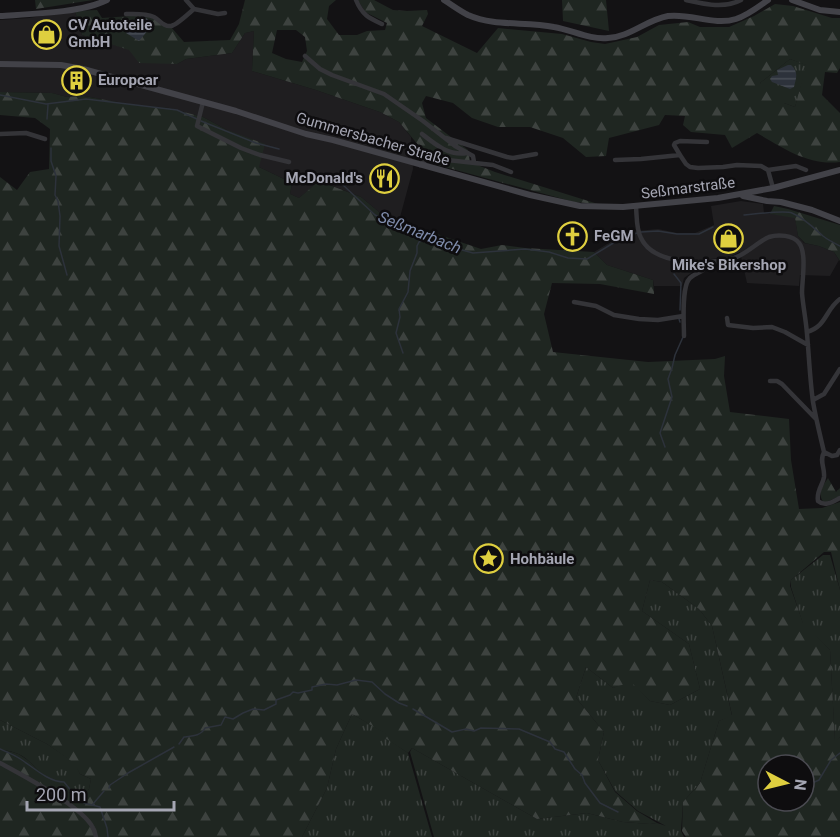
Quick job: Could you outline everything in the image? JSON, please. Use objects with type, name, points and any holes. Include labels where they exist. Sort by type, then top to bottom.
[{"type":"main road","points":[[0,16],[72,9],[96,5],[107,0]]},
{"type":"main road","points":[[444,0],[468,15],[482,20],[554,27],[606,39],[630,33],[666,16],[680,15],[726,21],[736,19],[745,16],[768,0]]},
{"type":"main road","points":[[792,0],[820,10],[840,12]]},
{"type":"main road","name":"Gummersbacher Straße","points":[[0,64],[71,67],[537,197]]},
{"type":"main road","name":"Seßmarstraße","points":[[537,197],[580,206],[636,207],[739,195],[840,170]]},
{"type":"main road","points":[[773,188],[781,202]]},
{"type":"main road","points":[[739,195],[781,202],[826,214],[840,221]]},
{"type":"street","points":[[186,0],[194,9],[218,14],[225,13]]},
{"type":"street","points":[[356,0],[366,16],[382,24]]},
{"type":"street","points":[[686,0],[717,6],[741,0]]},
{"type":"street","points":[[126,14],[146,14],[169,26],[174,25],[194,9]]},
{"type":"street","points":[[305,56],[320,69],[332,75],[384,94],[474,157],[474,162]]},
{"type":"street","points":[[203,102],[197,126],[241,148],[290,162]]},
{"type":"street","points":[[0,134],[26,133],[45,139]]},
{"type":"street","points":[[422,134],[449,152],[467,153]]},
{"type":"street","points":[[444,138],[507,157],[536,154]]},
{"type":"street","points":[[707,142],[680,141],[674,146],[690,167],[764,166],[768,170],[773,188]]},
{"type":"street","points":[[615,160],[680,155]]},
{"type":"street","points":[[420,165],[429,158],[493,165],[511,172]]},
{"type":"street","points":[[768,170],[796,166],[806,170]]},
{"type":"street","points":[[636,207],[641,238],[650,250],[678,260],[708,263],[733,258],[746,253],[768,238],[778,236],[790,237],[799,242],[803,250],[802,293],[813,400],[824,452],[821,456],[824,479],[817,496],[821,504],[840,498]]},
{"type":"street","points":[[684,336],[685,287],[689,278],[705,270],[708,263]]},
{"type":"street","points":[[807,332],[816,330],[834,303],[840,299]]},
{"type":"street","points":[[574,302],[596,306],[614,315],[639,319],[658,320],[684,316]]},
{"type":"street","points":[[727,318],[728,325],[753,328],[772,327],[808,345]]},
{"type":"street","points":[[813,400],[824,394],[840,369]]},
{"type":"street","points":[[770,381],[782,384],[816,419]]},
{"type":"street","points":[[824,452],[832,456],[837,455],[840,450]]},
{"type":"street","points":[[0,763],[73,807],[93,827],[96,837]]},
{"type":"shaded area","points":[[75,11],[82,35],[177,64],[186,59],[232,53],[245,33],[254,31],[252,71],[380,112],[399,122],[411,137],[413,169],[399,221],[379,212],[361,197],[320,181],[299,198],[290,194],[292,183],[259,167],[227,130],[203,117],[169,108],[134,105],[84,96],[67,97],[52,93],[0,92],[0,20]]},
{"type":"shaded area","points":[[144,17],[154,23],[139,41],[126,33],[135,20]]},
{"type":"shaded area","points":[[788,65],[794,68],[796,75],[794,87],[790,89],[770,79],[778,75],[777,70]]},
{"type":"shaded area","points":[[741,201],[763,204],[764,213],[795,217],[798,236],[804,243],[834,252],[839,260],[830,276],[800,275],[799,286],[747,283],[740,252],[711,259],[684,278],[682,286],[654,286],[653,280],[607,265],[594,252],[619,237],[637,231],[658,229],[677,233],[695,233],[714,225],[711,206]]},
{"type":"green space","points":[[35,0],[93,0],[36,9]]},
{"type":"green space","points":[[245,0],[336,0],[329,6],[327,19],[339,35],[357,35],[367,31],[385,30],[387,23],[365,12],[358,0],[374,0],[393,10],[427,10],[428,14],[422,26],[477,53],[498,28],[562,34],[605,44],[637,37],[659,25],[688,22],[700,27],[729,27],[775,4],[793,6],[832,18],[840,18],[840,68],[837,73],[825,72],[822,95],[840,113],[840,162],[829,163],[807,159],[757,133],[732,148],[725,135],[691,132],[683,125],[685,116],[665,115],[659,125],[609,138],[606,156],[586,157],[563,138],[530,127],[498,127],[472,118],[453,103],[426,96],[422,103],[426,118],[468,150],[470,162],[598,204],[574,202],[434,164],[399,122],[380,112],[252,71],[254,31],[245,33],[232,53],[186,59],[177,64],[139,63],[129,50],[82,35],[75,11],[97,10],[102,18],[145,15],[171,27],[184,42],[230,40],[239,24]],"holes":[[[277,30],[296,30],[305,37],[307,51],[302,62],[272,53]],[[790,59],[806,65],[795,107],[784,103],[785,96],[760,83]]]},
{"type":"green space","points":[[562,0],[606,0],[609,31],[563,21]]},
{"type":"green space","points":[[790,59],[807,65],[795,107],[784,103],[760,83]]},
{"type":"green space","points":[[0,92],[52,93],[67,97],[84,96],[134,105],[169,108],[203,117],[227,130],[265,144],[259,167],[292,183],[290,194],[299,198],[319,181],[361,197],[379,212],[399,221],[481,249],[502,245],[594,252],[607,265],[653,280],[654,294],[600,284],[552,283],[544,314],[553,352],[648,362],[715,359],[725,356],[724,376],[730,412],[789,419],[791,460],[799,509],[822,508],[840,502],[840,590],[831,552],[824,552],[791,580],[790,586],[803,623],[830,650],[835,741],[840,737],[840,837],[686,837],[682,831],[683,802],[700,783],[719,721],[732,715],[712,626],[699,609],[662,582],[650,580],[642,611],[689,644],[700,689],[670,705],[650,701],[631,682],[613,688],[586,667],[576,698],[604,732],[598,760],[615,792],[637,811],[657,823],[623,822],[587,813],[537,819],[412,748],[408,753],[385,738],[386,734],[352,714],[336,749],[327,788],[302,837],[0,837],[0,750],[22,756],[56,785],[82,798],[89,789],[91,779],[80,774],[74,763],[47,744],[0,720],[0,177],[17,190],[30,172],[49,169],[50,129],[35,118],[0,115]]},
{"type":"green space","points":[[774,206],[840,225],[840,261],[834,252],[805,243],[798,236],[795,218],[770,214]]},
{"type":"green space","points":[[828,478],[836,492],[840,488],[840,496],[824,503],[821,494],[822,487]]},
{"type":"green space","points":[[823,555],[830,555],[840,590],[840,737],[835,742],[830,650],[803,624],[791,587],[791,580]]},
{"type":"green space","points":[[650,580],[662,582],[699,609],[712,626],[732,716],[719,721],[700,783],[683,802],[681,831],[684,837],[434,837],[410,752],[412,748],[537,819],[587,813],[623,822],[657,823],[666,826],[638,811],[615,791],[598,760],[604,732],[576,698],[586,667],[613,688],[631,681],[650,701],[670,705],[700,689],[689,644],[642,611]]},
{"type":"green space","points":[[352,714],[387,734],[386,738],[408,753],[432,837],[302,837],[327,788],[336,749]]},
{"type":"green space","points":[[0,720],[47,744],[75,763],[80,774],[91,779],[89,789],[82,798],[52,783],[22,756],[0,750]]},
{"type":"waterway","name":"Seßmarbach","points":[[0,95],[46,104],[86,99],[177,110],[197,119]]},
{"type":"waterway","points":[[47,119],[48,105]]},
{"type":"waterway","name":"Seßmarbach","points":[[201,121],[256,143],[279,149]]},
{"type":"waterway","points":[[51,148],[51,161],[56,176],[55,195],[60,216],[59,246],[67,275]]},
{"type":"waterway","name":"Seßmarbach","points":[[343,185],[375,215],[421,230],[473,253],[525,249],[549,252],[568,258],[587,259],[620,239],[637,233]]},
{"type":"waterway","name":"Seßmarbach","points":[[744,215],[792,213],[840,246]]},
{"type":"waterway","name":"Seßmarbach","points":[[641,232],[699,234],[713,227]]},
{"type":"waterway","points":[[403,353],[396,333],[400,317],[399,309],[408,292],[410,271],[417,253],[417,246],[430,235]]},
{"type":"waterway","points":[[674,274],[681,283],[680,310]]},
{"type":"waterway","points":[[665,447],[660,433],[672,397],[668,379],[683,337]]},
{"type":"waterway","points":[[179,744],[184,737],[199,734],[205,728],[221,725],[225,717],[233,719],[253,709],[264,710],[276,704],[276,700],[293,692],[312,690],[312,687],[326,684],[337,685],[356,680],[372,682],[385,694],[407,706]]},
{"type":"waterway","points":[[413,709],[452,732],[466,729],[474,731],[481,728],[519,729],[550,742],[555,749],[564,752],[600,803],[618,812]]},
{"type":"waterway","points":[[109,788],[128,773],[174,747]]},
{"type":"waterway","points":[[0,749],[19,758],[47,777],[64,782],[84,803],[100,807],[108,837]]},
{"type":"waterway","points":[[816,781],[831,760],[840,753]]},
{"type":"waterway","points":[[93,804],[104,791]]},
{"type":"place","name":"CV Autoteile GmbH","points":[[47,34]]},
{"type":"place","name":"Europcar","points":[[77,80]]},
{"type":"place","name":"McDonald's","points":[[384,178]]},
{"type":"place","name":"FeGM","points":[[573,236]]},
{"type":"place","name":"Mike's Bikershop","points":[[729,238]]},
{"type":"place","name":"Hohbäule","points":[[489,559]]}]
